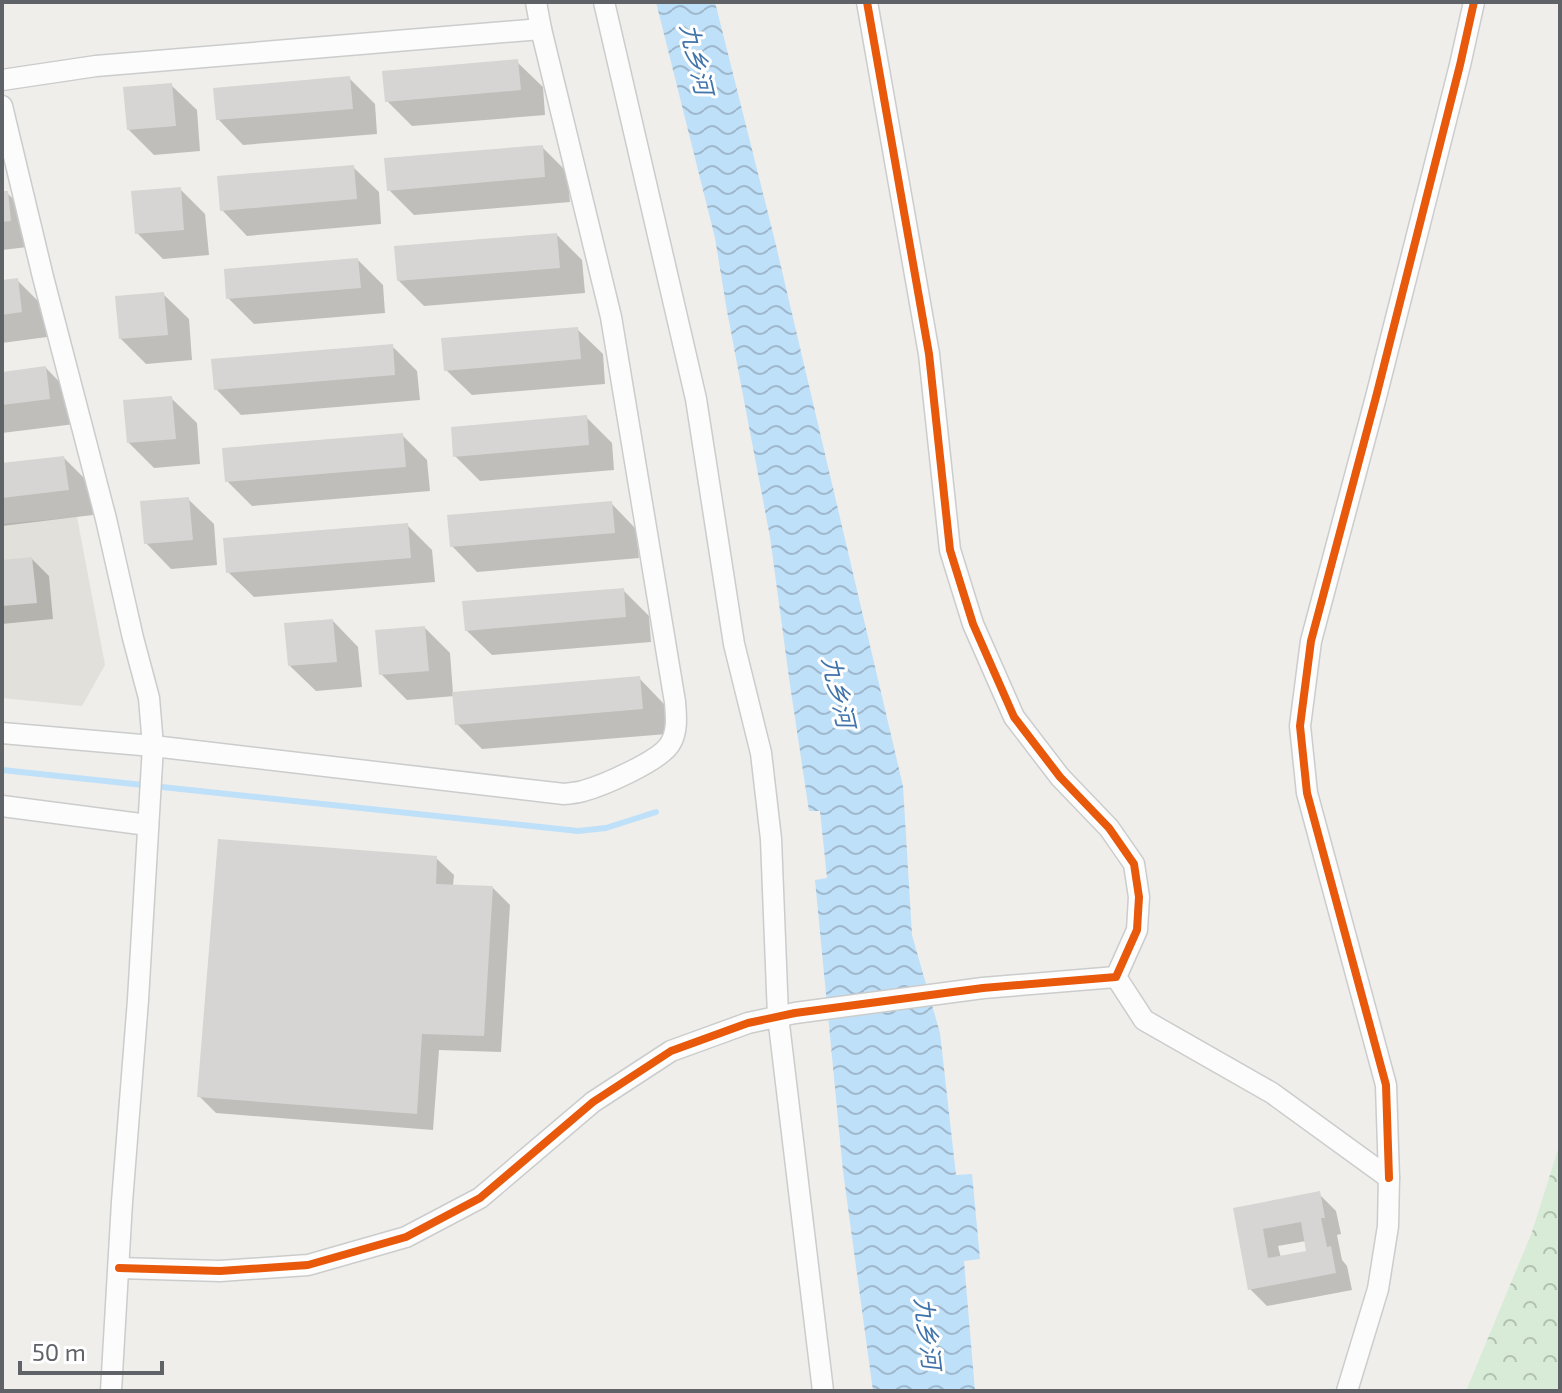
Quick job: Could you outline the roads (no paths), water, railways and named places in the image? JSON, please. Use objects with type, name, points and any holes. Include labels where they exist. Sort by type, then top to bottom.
[{"type":"street","points":[[2,733],[152,755],[564,794],[583,791],[627,773],[655,758],[670,744],[676,726],[675,702],[611,317],[536,2]]},
{"type":"street","points":[[604,2],[696,399],[734,644],[761,753],[823,1391]]},
{"type":"street","points":[[867,2],[929,354],[950,550],[973,624],[1014,717],[1060,777],[1109,828],[1134,864],[1139,897],[1137,930],[1116,977]]},
{"type":"street","points":[[1347,1391],[1378,1289],[1388,1226],[1386,1085],[1307,793],[1300,726],[1311,641],[1376,397],[1474,2]]},
{"type":"street","points":[[2,80],[96,66],[541,29]]},
{"type":"street","points":[[2,106],[149,698],[152,755],[149,819],[111,1391]]},
{"type":"street","points":[[2,806],[149,819]]},
{"type":"street","points":[[119,1268],[220,1271],[308,1265],[406,1237],[480,1198],[593,1102],[671,1051],[748,1023],[787,1014],[983,988],[1116,977]]},
{"type":"street","points":[[1116,977],[1144,1020],[1272,1093],[1389,1178]]},
{"type":"water","name":"九乡河","points":[[656,2],[715,2],[775,241],[903,786],[912,935],[940,1033],[956,1175],[972,1174],[980,1259],[964,1261],[975,1391],[873,1391],[843,1171],[815,880],[827,878],[820,811],[809,811],[770,537],[715,238]]},
{"type":"waterway","points":[[2,770],[578,831],[606,828],[656,812]]}]
